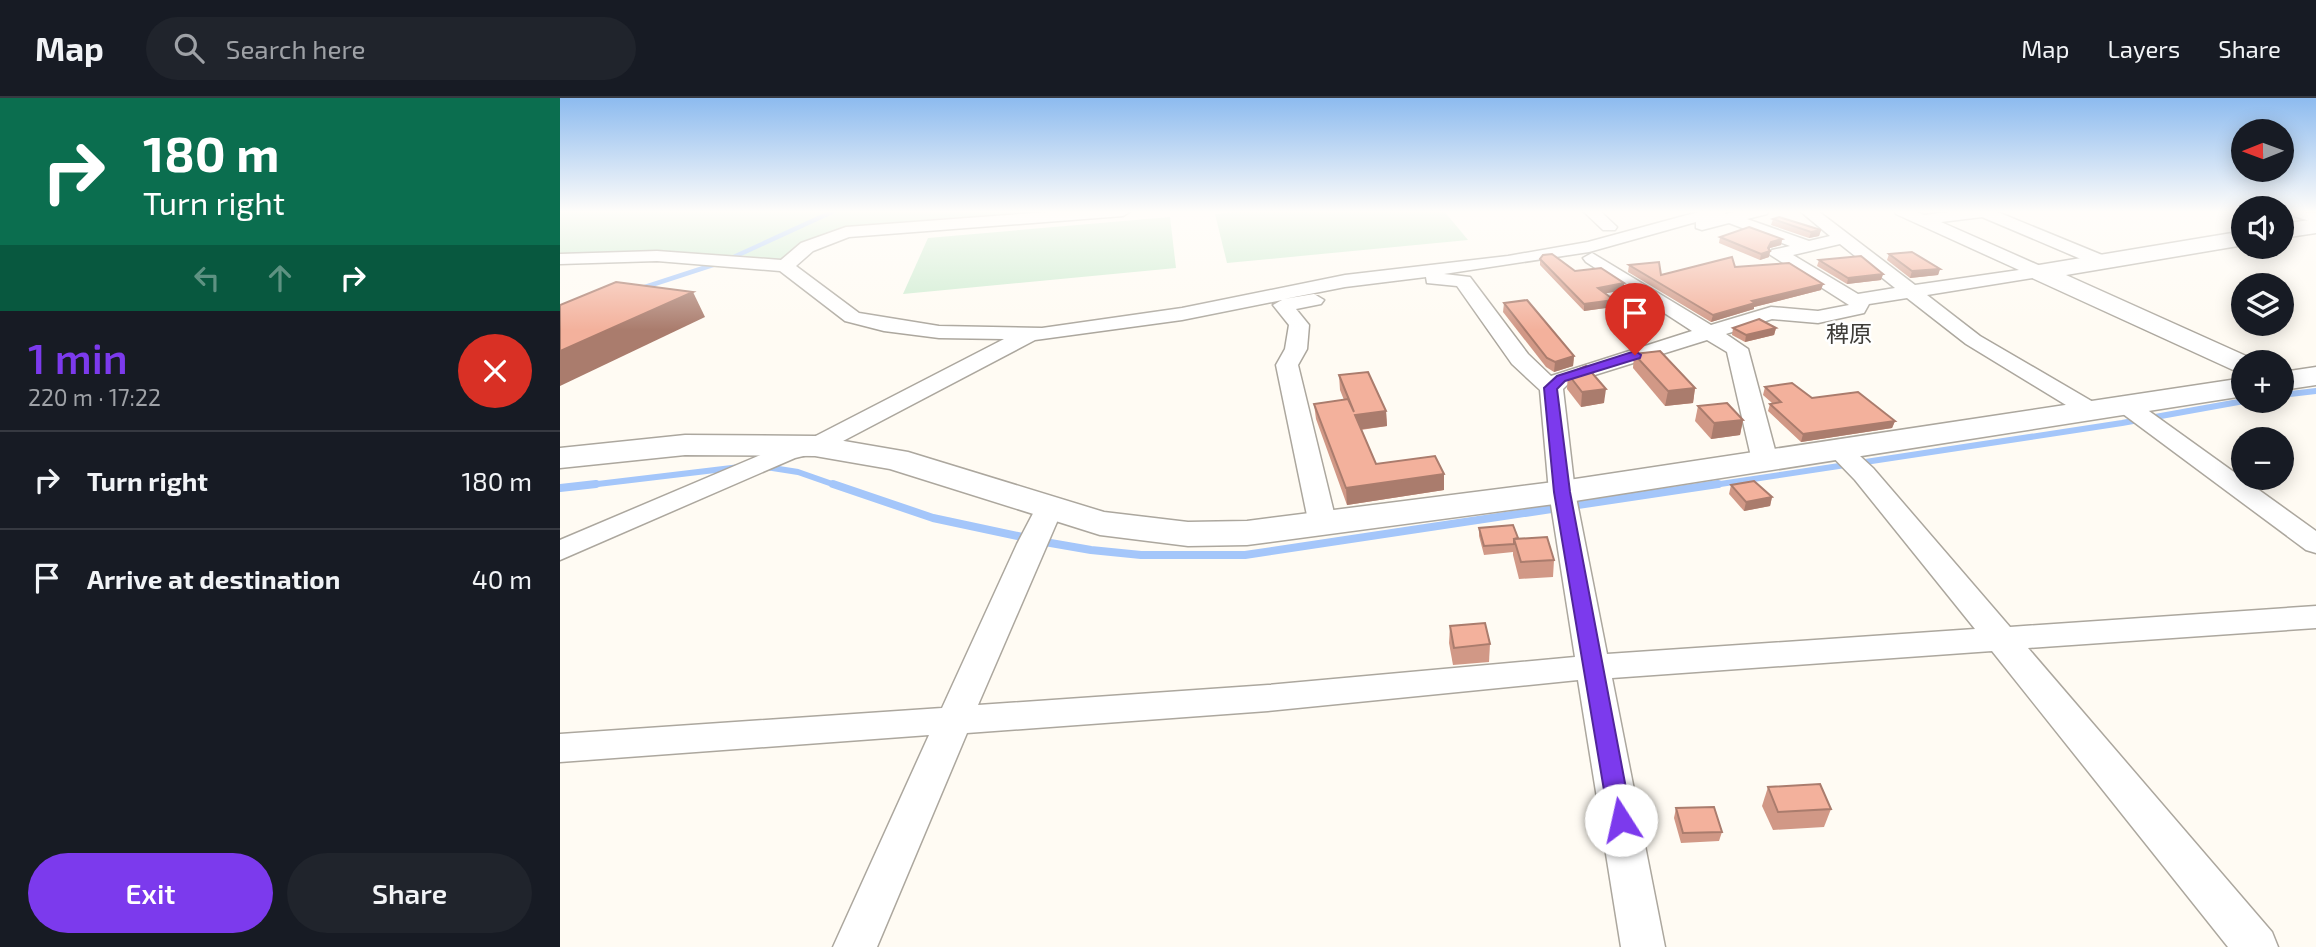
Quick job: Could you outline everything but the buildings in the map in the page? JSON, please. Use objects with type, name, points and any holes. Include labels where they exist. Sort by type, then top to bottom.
[{"type":"street","points":[[785,266],[803,251]]},
{"type":"street","points":[[1374,277],[1393,269],[1472,251]]},
{"type":"street","points":[[560,259],[657,256],[785,266],[852,317],[884,325],[939,332],[1030,334],[1114,326],[1287,291],[1568,251]]},
{"type":"street","points":[[1323,525],[1287,365],[1296,349],[1299,325],[1283,305],[1462,281],[1472,276],[1592,258],[1622,251]]},
{"type":"street","points":[[1551,388],[1561,378],[1771,313],[1818,317],[1857,309],[1860,303],[1856,300],[1778,254],[1793,251]]},
{"type":"street","points":[[1859,251],[1973,340],[2092,411]]},
{"type":"street","points":[[1991,251],[2231,360]]},
{"type":"street","points":[[2076,251],[2101,261]]},
{"type":"street","points":[[1856,300],[2166,251]]},
{"type":"street","points":[[916,310],[948,316],[999,319],[1083,315],[1389,257]]},
{"type":"street","points":[[1592,258],[1626,282],[1737,349],[1765,461]]},
{"type":"street","points":[[1374,277],[1400,281],[1446,278],[1462,281],[1520,359],[1551,388],[1562,492],[1643,947]]},
{"type":"street","points":[[560,551],[786,453],[816,446],[1030,334]]},
{"type":"street","points":[[2294,379],[2316,376]]},
{"type":"street","points":[[560,458],[685,445],[816,446],[895,459],[1100,523],[1188,534],[1247,533],[1562,492],[2231,389]]},
{"type":"street","points":[[2127,406],[2316,544]]},
{"type":"street","points":[[1838,450],[1864,474],[2004,640],[2256,947]]},
{"type":"street","points":[[855,947],[1049,508]]},
{"type":"street","points":[[560,748],[1268,698],[1594,667],[2316,617]]},
{"type":"green space","points":[[560,251],[803,251],[770,265],[560,255]]},
{"type":"green space","points":[[922,251],[1174,251],[1176,268],[903,294]]},
{"type":"green space","points":[[1224,251],[1357,251],[1227,263]]},
{"type":"waterway","points":[[642,288],[725,261],[748,251]]},
{"type":"waterway","points":[[2294,394],[2316,391]]},
{"type":"waterway","points":[[1707,486],[2122,423],[2231,403]]},
{"type":"waterway","points":[[581,486],[740,467]]},
{"type":"waterway","points":[[766,467],[798,472],[838,486]]},
{"type":"waterway","points":[[560,488],[596,484]]},
{"type":"waterway","points":[[833,484],[933,518],[1027,538]]},
{"type":"waterway","points":[[1039,541],[1141,555],[1245,555],[1718,484]]},
{"type":"district","name":"稗原","points":[[1849,334]]},
{"type":"route","points":[[1621,820],[1562,492],[1551,388],[1561,378],[1635,355]]}]
